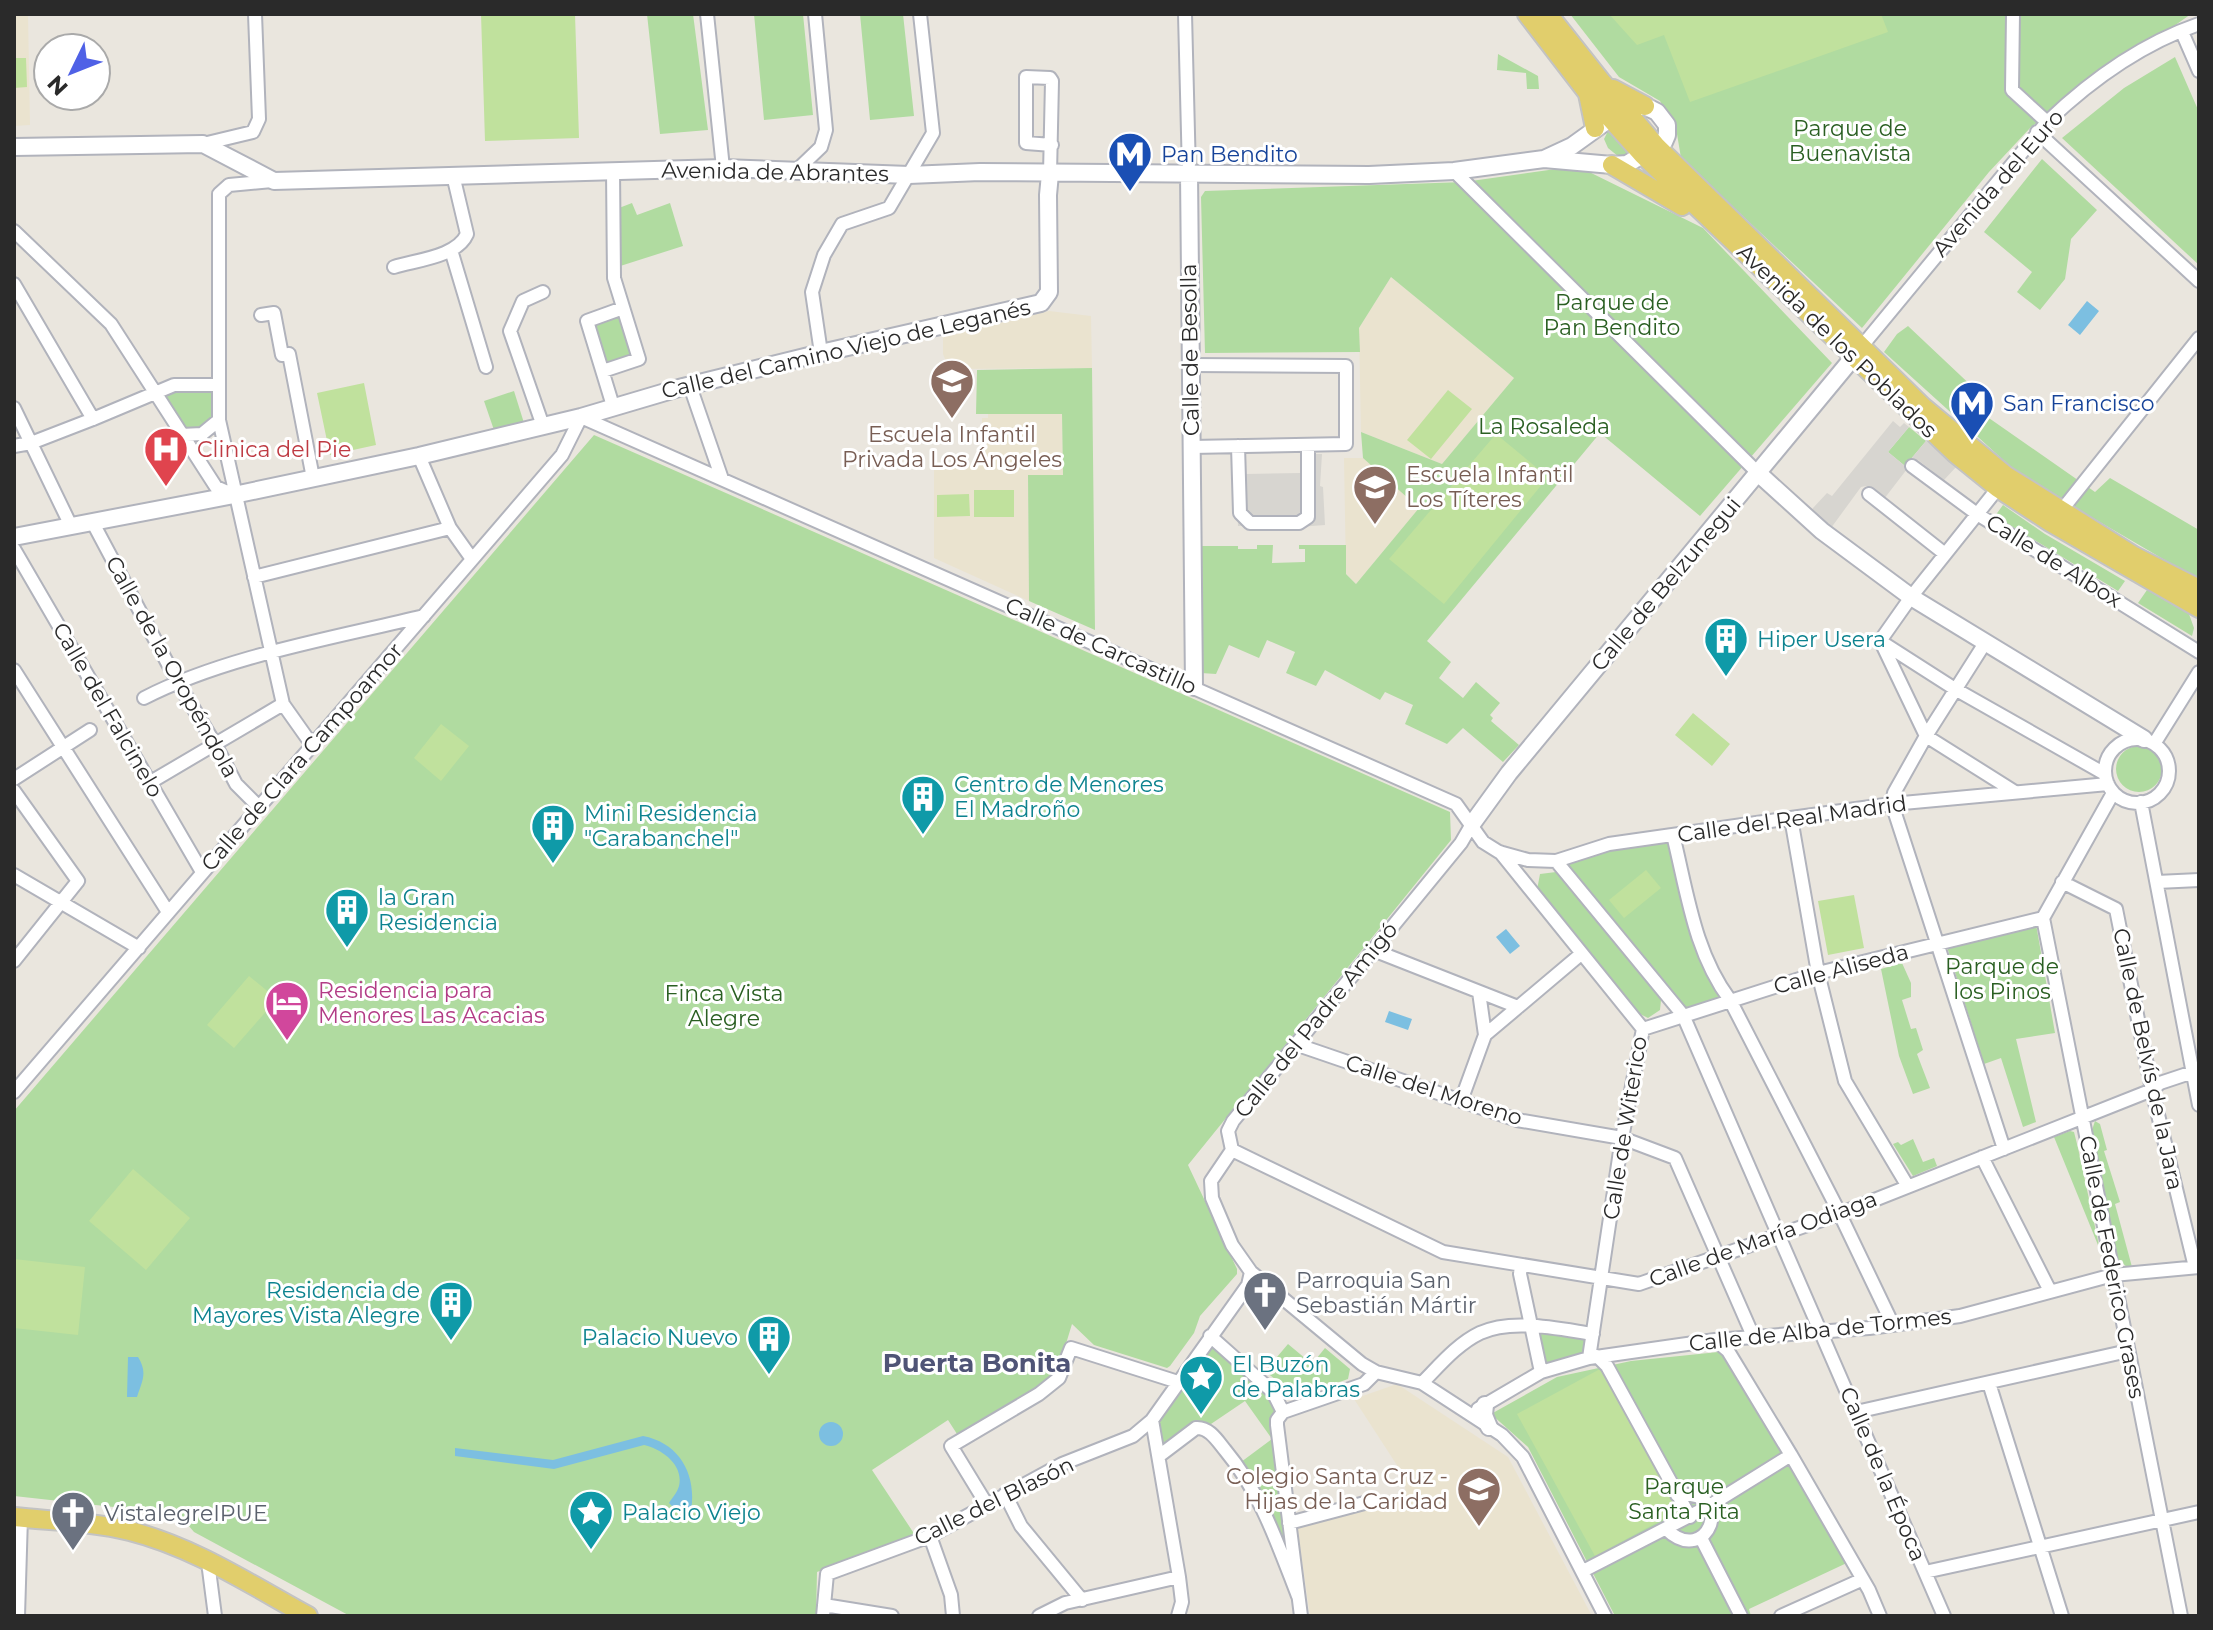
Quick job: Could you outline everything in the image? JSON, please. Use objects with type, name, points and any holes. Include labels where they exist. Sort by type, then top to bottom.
[{"type":"main road","points":[[1527,14],[1619,116]]},
{"type":"main road","points":[[1548,14],[1594,86],[1619,116]]},
{"type":"main road","name":"Avenida de los Poblados","points":[[1619,116],[1687,177],[1933,433],[1998,488],[2106,556],[2196,594]]},
{"type":"main road","name":"Avenida de los Poblados","points":[[1655,148],[1722,231],[1966,444],[2005,475],[2196,594]]},
{"type":"main road","points":[[1612,165],[1722,231]]},
{"type":"main road","points":[[2196,594],[2199,614]]},
{"type":"main road","points":[[18,1517],[128,1531],[173,1545],[308,1616]]},
{"type":"street","points":[[203,144],[253,132],[259,119],[255,14]]},
{"type":"street","points":[[707,14],[723,168]]},
{"type":"street","points":[[797,170],[821,147],[826,130],[815,14]]},
{"type":"street","points":[[821,353],[812,292],[824,255],[842,224],[889,208],[933,133],[920,14]]},
{"type":"street","name":"Calle de Besolla","points":[[1185,14],[1194,687]]},
{"type":"street","points":[[2013,14],[2012,90],[2047,122]]},
{"type":"street","name":"Avenida del Euro","points":[[1858,352],[2047,122],[2080,91],[2134,53],[2199,24]]},
{"type":"street","points":[[2182,32],[2199,71]]},
{"type":"street","name":"Calle del Camino Viejo de Leganés","points":[[14,537],[419,456],[581,417],[821,353],[1041,303],[1049,292],[1048,195],[1052,145],[1052,81],[1050,78],[1026,77],[1026,143],[1052,145]]},
{"type":"street","points":[[1612,165],[1598,156],[1590,142],[1619,116]]},
{"type":"street","name":"Avenida de Abrantes","points":[[14,147],[203,144],[274,181],[723,168],[909,175],[1189,173],[1459,177],[1544,159],[1572,146],[1619,116]]},
{"type":"street","points":[[2037,132],[2199,281]]},
{"type":"street","name":"Avenida de Abrantes","points":[[1544,159],[1627,164],[1655,148]]},
{"type":"street","points":[[603,371],[639,359],[614,278],[613,170]]},
{"type":"street","points":[[394,267],[451,250],[459,246],[467,234],[453,175]]},
{"type":"street","points":[[1459,177],[1758,473],[1822,531],[1911,597],[2149,742],[2166,757],[2167,781],[2158,795],[2132,802],[2109,784],[1880,641]]},
{"type":"street","points":[[274,181],[229,185],[219,194],[219,420],[283,704],[312,745]]},
{"type":"street","points":[[16,238],[111,324],[216,487],[234,495]]},
{"type":"street","points":[[451,250],[486,367]]},
{"type":"street","points":[[14,284],[93,419]]},
{"type":"street","points":[[543,292],[523,301],[510,331],[543,426]]},
{"type":"street","points":[[613,406],[587,321],[623,308]]},
{"type":"street","points":[[261,315],[274,313],[282,355],[289,354],[313,478]]},
{"type":"street","points":[[2061,511],[2199,338]]},
{"type":"street","name":"Calle de Belzunegui","points":[[1472,824],[1509,773],[1858,352]]},
{"type":"street","points":[[1191,365],[1346,366],[1346,444],[1191,447]]},
{"type":"street","points":[[14,446],[31,443],[174,385],[219,385]]},
{"type":"street","points":[[690,386],[722,479]]},
{"type":"street","points":[[14,408],[71,526]]},
{"type":"street","name":"Calle de Carcastillo","points":[[581,417],[1456,804],[1483,842]]},
{"type":"street","name":"Calle de Clara Campoamor","points":[[14,1092],[562,455],[581,417]]},
{"type":"street","points":[[181,435],[202,434],[219,420]]},
{"type":"street","points":[[1238,446],[1240,513],[1250,523],[1299,523],[1308,517],[1308,445]]},
{"type":"street","points":[[419,456],[450,528],[472,559]]},
{"type":"street","name":"Calle de Albox","points":[[1912,466],[1977,514],[2199,652]]},
{"type":"street","points":[[1880,641],[1998,488]]},
{"type":"street","points":[[1869,494],[1945,554]]},
{"type":"street","name":"Calle de la Oropéndola","points":[[93,523],[236,784],[258,806]]},
{"type":"street","points":[[254,577],[450,528]]},
{"type":"street","name":"Calle del Falcinelo","points":[[14,549],[202,872]]},
{"type":"street","points":[[144,698],[177,681],[424,616]]},
{"type":"street","points":[[1880,641],[1926,736],[2015,792]]},
{"type":"street","points":[[1985,643],[1926,736],[1894,793],[1892,804],[2004,1149]]},
{"type":"street","points":[[14,670],[168,912]]},
{"type":"street","points":[[2149,742],[2199,672]]},
{"type":"street","points":[[149,783],[283,704]]},
{"type":"street","points":[[14,779],[90,730]]},
{"type":"street","points":[[2043,918],[2109,784],[2109,755],[2124,741],[2149,742]]},
{"type":"street","name":"Calle del Real Madrid","points":[[1483,842],[1499,852],[1528,860],[1556,861],[1609,844],[1791,818],[1892,804],[2109,784]]},
{"type":"street","points":[[14,791],[78,881],[14,961]]},
{"type":"street","points":[[2141,802],[2196,1072],[2199,1105]]},
{"type":"street","points":[[1791,818],[1818,973],[1845,1081],[1907,1185]]},
{"type":"street","name":"Calle del Padre Amigó","points":[[1376,1372],[1362,1364],[1251,1272],[1232,1245],[1212,1198],[1211,1181],[1232,1150],[1228,1131],[1233,1121],[1461,843],[1472,824]]},
{"type":"street","points":[[1673,835],[1690,917],[1718,984],[1730,1000],[1893,1325]]},
{"type":"street","name":"Calle de Witerico","points":[[1499,852],[1643,1029],[1622,1138],[1593,1334],[1593,1357]]},
{"type":"street","name":"Calle de la Época","points":[[1556,861],[1683,1015],[1944,1616]]},
{"type":"street","points":[[14,875],[139,948]]},
{"type":"street","points":[[2157,882],[2199,880]]},
{"type":"street","name":"Calle de Belvís de la Jara","points":[[2062,882],[2116,909],[2152,1090],[2197,1267]]},
{"type":"street","name":"Calle Aliseda","points":[[1643,1029],[1818,973],[2043,918]]},
{"type":"street","name":"Calle de Federico Grases","points":[[2043,918],[2181,1616]]},
{"type":"street","points":[[1373,950],[1518,1007]]},
{"type":"street","points":[[1485,1035],[1581,954]]},
{"type":"street","points":[[1461,1101],[1485,1035],[1479,992]]},
{"type":"street","name":"Calle del Moreno","points":[[1295,1044],[1517,1120],[1622,1138],[1675,1158],[1753,1336]]},
{"type":"street","name":"Calle de María Odiaga","points":[[1232,1150],[1443,1252],[1639,1284],[1839,1214],[2152,1090],[2160,1083],[2196,1072]]},
{"type":"street","points":[[1982,1157],[2050,1291]]},
{"type":"street","points":[[1521,1265],[1529,1324],[1541,1372]]},
{"type":"street","name":"Calle de Alba de Tormes","points":[[1468,1414],[1541,1372],[1593,1357],[1715,1340],[1819,1333],[1960,1316],[2113,1275],[2197,1267]]},
{"type":"street","name":"Calle del Blasón","points":[[824,1611],[827,1574],[930,1536],[1062,1464],[1133,1436],[1152,1420],[1248,1285],[1251,1272]]},
{"type":"street","points":[[1422,1383],[1457,1349],[1481,1332],[1529,1324],[1593,1334]]},
{"type":"street","points":[[1210,1336],[1273,1392],[1283,1412]]},
{"type":"street","points":[[1715,1340],[1728,1351],[1791,1455],[1869,1590],[1880,1616]]},
{"type":"street","points":[[987,1505],[951,1446],[1039,1394],[1059,1378],[1071,1348],[1178,1382]]},
{"type":"street","points":[[1856,1412],[2128,1351]]},
{"type":"street","points":[[1593,1357],[1607,1366],[1690,1517]]},
{"type":"street","points":[[1301,1616],[1277,1420],[1283,1412],[1364,1384],[1376,1372],[1422,1383],[1502,1435],[1523,1457],[1605,1616]]},
{"type":"street","points":[[1989,1383],[2062,1616]]},
{"type":"street","points":[[1485,1405],[1484,1415],[1489,1427]]},
{"type":"street","points":[[1152,1420],[1179,1577],[1182,1602],[1178,1616]]},
{"type":"street","points":[[1159,1456],[1196,1428],[1202,1427],[1210,1433],[1240,1469],[1257,1497],[1298,1596]]},
{"type":"street","points":[[1583,1571],[1690,1517],[1791,1455]]},
{"type":"street","points":[[1666,1529],[1676,1538],[1689,1541],[1701,1538],[1709,1528],[1712,1517],[1702,1497],[1693,1493],[1677,1495]]},
{"type":"street","points":[[1005,1494],[1021,1526],[1082,1600]]},
{"type":"street","points":[[1289,1523],[1372,1501]]},
{"type":"street","points":[[1925,1572],[2199,1512]]},
{"type":"street","points":[[18,1517],[18,1616]]},
{"type":"street","points":[[930,1536],[951,1595],[953,1616]]},
{"type":"street","points":[[1701,1538],[1740,1614]]},
{"type":"street","points":[[208,1562],[215,1616]]},
{"type":"street","points":[[1039,1616],[1065,1603],[1179,1577]]},
{"type":"street","points":[[1781,1616],[1861,1580]]},
{"type":"street","points":[[824,1611],[892,1616]]},
{"type":"shaded area","points":[[14,14],[28,14],[30,125],[14,126]]},
{"type":"shaded area","points":[[1391,277],[1514,378],[1442,464],[1361,432],[1359,328]]},
{"type":"shaded area","points":[[1049,311],[1091,316],[1092,368],[949,369],[943,354],[943,337]]},
{"type":"shaded area","points":[[1062,413],[1063,475],[1028,476],[1029,601],[934,558],[934,465],[982,465],[982,418],[988,418],[988,414]]},
{"type":"shaded area","points":[[1893,421],[1900,427],[1904,423],[1909,427],[1888,452],[1905,466],[1926,441],[1957,466],[1944,480],[1914,460],[1884,499],[1866,486],[1861,487],[1831,528],[1813,508],[1827,493],[1832,496]]},
{"type":"shaded area","points":[[1301,454],[1322,454],[1320,486],[1323,487],[1325,525],[1271,529],[1270,525],[1238,526],[1236,455],[1245,456],[1246,474],[1301,473]]},
{"type":"shaded area","name":"Escuela Infantil Los Títeres","points":[[1344,458],[1363,458],[1420,507],[1356,584],[1346,574]]},
{"type":"shaded area","name":"Colegio Santa Cruz - Hijas de la Caridad","points":[[1397,1384],[1508,1457],[1592,1616],[1310,1616],[1297,1526],[1406,1496],[1404,1476],[1354,1399]]},
{"type":"green space","points":[[481,14],[575,14],[579,138],[485,141]]},
{"type":"green space","points":[[647,14],[693,14],[708,130],[660,134]]},
{"type":"green space","points":[[754,14],[803,14],[813,115],[764,120]]},
{"type":"green space","points":[[860,14],[903,14],[914,116],[870,120]]},
{"type":"green space","name":"Parque de Buenavista","points":[[1570,14],[2191,14],[2031,127],[1989,172],[1862,328],[1681,158],[1676,128],[1660,101],[1619,77]]},
{"type":"green space","points":[[1609,14],[1881,14],[1888,32],[1690,102],[1664,35],[1637,45]]},
{"type":"green space","points":[[1498,54],[1538,76],[1539,89],[1527,89],[1526,73],[1497,70]]},
{"type":"green space","points":[[2175,57],[2199,112],[2199,265],[2062,138],[2124,88]]},
{"type":"green space","points":[[14,58],[26,58],[27,87],[14,88]]},
{"type":"green space","points":[[1609,129],[1630,154],[1619,157],[1608,148],[1604,139]]},
{"type":"green space","points":[[2042,159],[2097,210],[2071,239],[2065,279],[2040,310],[2017,292],[2032,272],[1984,232]]},
{"type":"green space","name":"Parque de Pan Bendito","points":[[1577,166],[1703,228],[1832,363],[1700,516],[1600,433],[1427,641],[1451,662],[1439,678],[1463,698],[1476,682],[1500,703],[1490,715],[1493,718],[1491,721],[1519,745],[1503,762],[1463,728],[1447,744],[1405,724],[1413,705],[1385,692],[1380,700],[1325,670],[1316,686],[1286,673],[1295,652],[1267,640],[1259,658],[1229,645],[1216,674],[1201,673],[1197,546],[1257,549],[1257,545],[1273,545],[1272,563],[1305,562],[1305,549],[1299,549],[1299,545],[1346,545],[1346,574],[1356,584],[1419,508],[1363,458],[1361,432],[1442,464],[1514,378],[1391,277],[1359,328],[1360,352],[1205,353],[1201,197],[1205,191],[1464,182]]},
{"type":"green space","points":[[632,203],[637,215],[670,203],[683,246],[614,268],[619,208]]},
{"type":"green space","points":[[623,308],[639,359],[603,371],[587,321]]},
{"type":"green space","points":[[1908,326],[1978,392],[1976,409],[2095,492],[2110,478],[2199,530],[2199,580],[2021,476],[1884,352],[1897,334]]},
{"type":"green space","points":[[1092,368],[1095,630],[1029,601],[1028,475],[1063,475],[1062,414],[976,414],[977,370]]},
{"type":"green space","points":[[364,383],[376,445],[330,455],[317,393]]},
{"type":"green space","points":[[219,385],[219,420],[202,434],[181,435],[155,393]]},
{"type":"green space","points":[[1448,390],[1472,409],[1431,459],[1407,440]]},
{"type":"green space","points":[[514,391],[524,423],[495,433],[484,401]]},
{"type":"green space","points":[[1909,427],[1926,441],[1905,466],[1888,452]]},
{"type":"green space","points":[[1496,434],[1548,477],[1444,604],[1389,559]]},
{"type":"green space","name":"Finca Vista Alegre","points":[[594,435],[1450,812],[1451,840],[1188,1165],[1237,1274],[1200,1316],[1194,1333],[1167,1368],[1094,1345],[1072,1324],[1058,1370],[1038,1391],[957,1434],[948,1420],[872,1470],[915,1535],[817,1572],[816,1616],[350,1616],[194,1532],[176,1511],[14,1496],[14,1111]]},
{"type":"green space","points":[[974,490],[1014,490],[1014,517],[974,517]]},
{"type":"green space","points":[[969,494],[970,516],[937,517],[937,495]]},
{"type":"green space","points":[[2003,505],[2045,534],[2125,581],[2118,591],[1995,516]]},
{"type":"green space","points":[[2147,590],[2189,614],[2194,628],[2192,636],[2138,603]]},
{"type":"green space","points":[[1693,713],[1730,744],[1712,766],[1675,735]]},
{"type":"green space","points":[[441,724],[469,746],[441,781],[414,758]]},
{"type":"green space","points":[[2139,746],[2155,753],[2162,769],[2155,785],[2139,792],[2123,785],[2116,769],[2123,753]]},
{"type":"green space","points":[[1673,835],[1689,918],[1729,1000],[1683,1015],[1556,861]]},
{"type":"green space","points":[[1646,870],[1661,888],[1624,918],[1609,900]]},
{"type":"green space","points":[[1556,872],[1661,1000],[1660,1010],[1648,1018],[1640,1014],[1537,890],[1540,874]]},
{"type":"green space","points":[[1854,895],[1864,948],[1828,955],[1818,901]]},
{"type":"green space","name":"Parque de los Pinos","points":[[2036,924],[2055,1033],[2016,1039],[2036,1122],[2023,1127],[2001,1058],[1984,1064],[1947,947]]},
{"type":"green space","points":[[1902,963],[1911,983],[1911,997],[1902,1000],[1911,1029],[1916,1028],[1923,1050],[1917,1054],[1930,1088],[1913,1094],[1899,1056],[1881,969]]},
{"type":"green space","points":[[249,976],[277,999],[234,1048],[207,1025]]},
{"type":"green space","points":[[2095,1121],[2100,1124],[2107,1150],[2104,1151],[2120,1202],[2115,1204],[2132,1267],[2128,1268],[2117,1258],[2092,1130]]},
{"type":"green space","points":[[2074,1132],[2100,1250],[2054,1137]]},
{"type":"green space","points":[[1913,1139],[1923,1162],[1934,1158],[1937,1166],[1913,1176],[1893,1144],[1898,1142],[1901,1145]]},
{"type":"green space","points":[[133,1169],[190,1218],[146,1270],[89,1221]]},
{"type":"green space","points":[[14,1259],[85,1267],[78,1335],[14,1328]]},
{"type":"green space","points":[[1540,1329],[1583,1339],[1587,1344],[1584,1355],[1545,1365],[1537,1334]]},
{"type":"green space","points":[[1210,1336],[1273,1392],[1282,1409],[1290,1565],[1237,1465],[1272,1439],[1245,1401],[1208,1426],[1198,1421],[1162,1449],[1157,1419]]},
{"type":"green space","points":[[1288,1344],[1312,1364],[1325,1348],[1350,1369],[1348,1379],[1297,1397],[1265,1371]]},
{"type":"green space","name":"Parque Santa Rita","points":[[1728,1351],[1851,1561],[1749,1609],[1751,1616],[1615,1616],[1528,1447],[1491,1414],[1557,1377],[1631,1361]]},
{"type":"green space","points":[[1600,1369],[1678,1511],[1595,1556],[1517,1414]]},
{"type":"water","points":[[2087,301],[2099,311],[2080,335],[2068,325]]},
{"type":"water","points":[[1506,929],[1520,946],[1510,954],[1496,937]]},
{"type":"water","points":[[1389,1011],[1412,1019],[1408,1030],[1385,1022]]},
{"type":"water","points":[[128,1357],[138,1357],[143,1368],[137,1397],[127,1397]]},
{"type":"water","points":[[831,1422],[840,1425],[843,1434],[840,1443],[831,1446],[822,1443],[819,1434],[822,1425]]},
{"type":"water","points":[[643,1436],[667,1446],[683,1463],[691,1485],[691,1511],[687,1514],[679,1513],[669,1503],[679,1486],[680,1478],[675,1465],[658,1450],[644,1445],[554,1469],[455,1456],[455,1448],[553,1460]]},
{"type":"place","name":"Pan Bendito","points":[[1130,193]]},
{"type":"place","name":"Escuela Infantil Privada Los Ángeles","points":[[952,420]]},
{"type":"place","name":"San Francisco","points":[[1972,442]]},
{"type":"place","name":"Clinica del Pie","points":[[166,488]]},
{"type":"place","name":"Escuela Infantil Los Títeres","points":[[1375,526]]},
{"type":"place","name":"Hiper Usera","points":[[1726,678]]},
{"type":"place","name":"Centro de Menores El Madroño","points":[[923,836]]},
{"type":"place","name":"Mini Residencia \"Carabanchel\"","points":[[553,865]]},
{"type":"place","name":"la Gran Residencia","points":[[347,949]]},
{"type":"place","name":"Residencia para Menores Las Acacias","points":[[287,1042]]},
{"type":"place","name":"Parroquia San Sebastián Mártir","points":[[1265,1332]]},
{"type":"place","name":"Residencia de Mayores Vista Alegre","points":[[451,1342]]},
{"type":"place","name":"Palacio Nuevo","points":[[769,1376]]},
{"type":"place","name":"El Buzón de Palabras","points":[[1201,1416]]},
{"type":"place","name":"Colegio Santa Cruz - Hijas de la Caridad","points":[[1479,1528]]},
{"type":"place","name":"Palacio Viejo","points":[[591,1551]]},
{"type":"place","name":"VistalegreIPUE","points":[[73,1552]]},
{"type":"district","name":"Puerta Bonita","points":[[977,1363]]},
{"type":"park label","name":"La Rosaleda","points":[[1544,426]]}]
